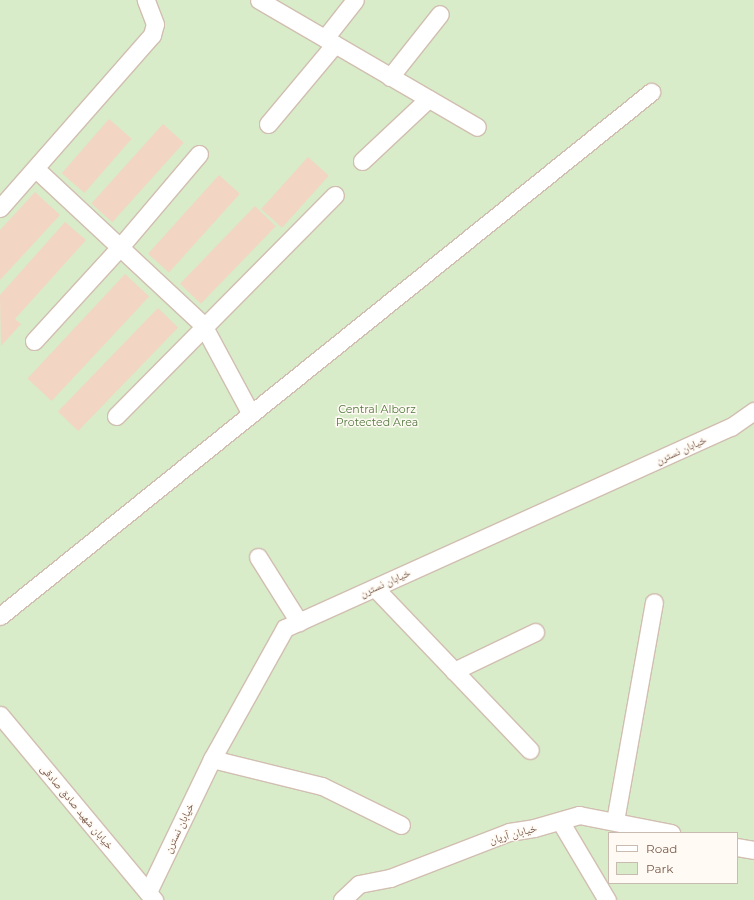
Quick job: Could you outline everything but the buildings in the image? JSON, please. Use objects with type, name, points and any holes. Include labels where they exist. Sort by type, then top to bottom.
[{"type":"street","points":[[0,208],[36,169],[152,35],[155,24],[146,0]]},
{"type":"street","points":[[259,0],[477,127]]},
{"type":"street","points":[[268,124],[330,41],[355,0]]},
{"type":"street","points":[[390,76],[440,14]]},
{"type":"street","points":[[0,616],[651,92]]},
{"type":"street","points":[[362,161],[428,99]]},
{"type":"street","points":[[34,341],[120,248],[199,154]]},
{"type":"street","points":[[36,169],[203,325],[251,414]]},
{"type":"street","points":[[116,416],[203,325],[335,195]]},
{"type":"street","name":"خیابان نسترن","points":[[151,896],[212,758],[285,628],[731,427],[754,411]]},
{"type":"street","points":[[258,558],[299,622]]},
{"type":"street","points":[[375,588],[530,750]]},
{"type":"street","points":[[615,821],[654,602]]},
{"type":"street","points":[[454,671],[535,632]]},
{"type":"street","name":"خیابان شهید صادق صادقی","points":[[0,715],[151,896]]},
{"type":"street","points":[[212,758],[322,786],[401,825]]},
{"type":"street","name":"خیابان آریان","points":[[342,900],[360,884],[390,878],[510,832],[560,821],[579,815],[665,832]]},
{"type":"street","points":[[560,821],[607,900]]},
{"type":"street","points":[[738,848],[754,850]]},
{"type":"green space","name":"Central Alborz Protected Area","points":[[0,0],[754,0],[754,900],[0,900]]}]
